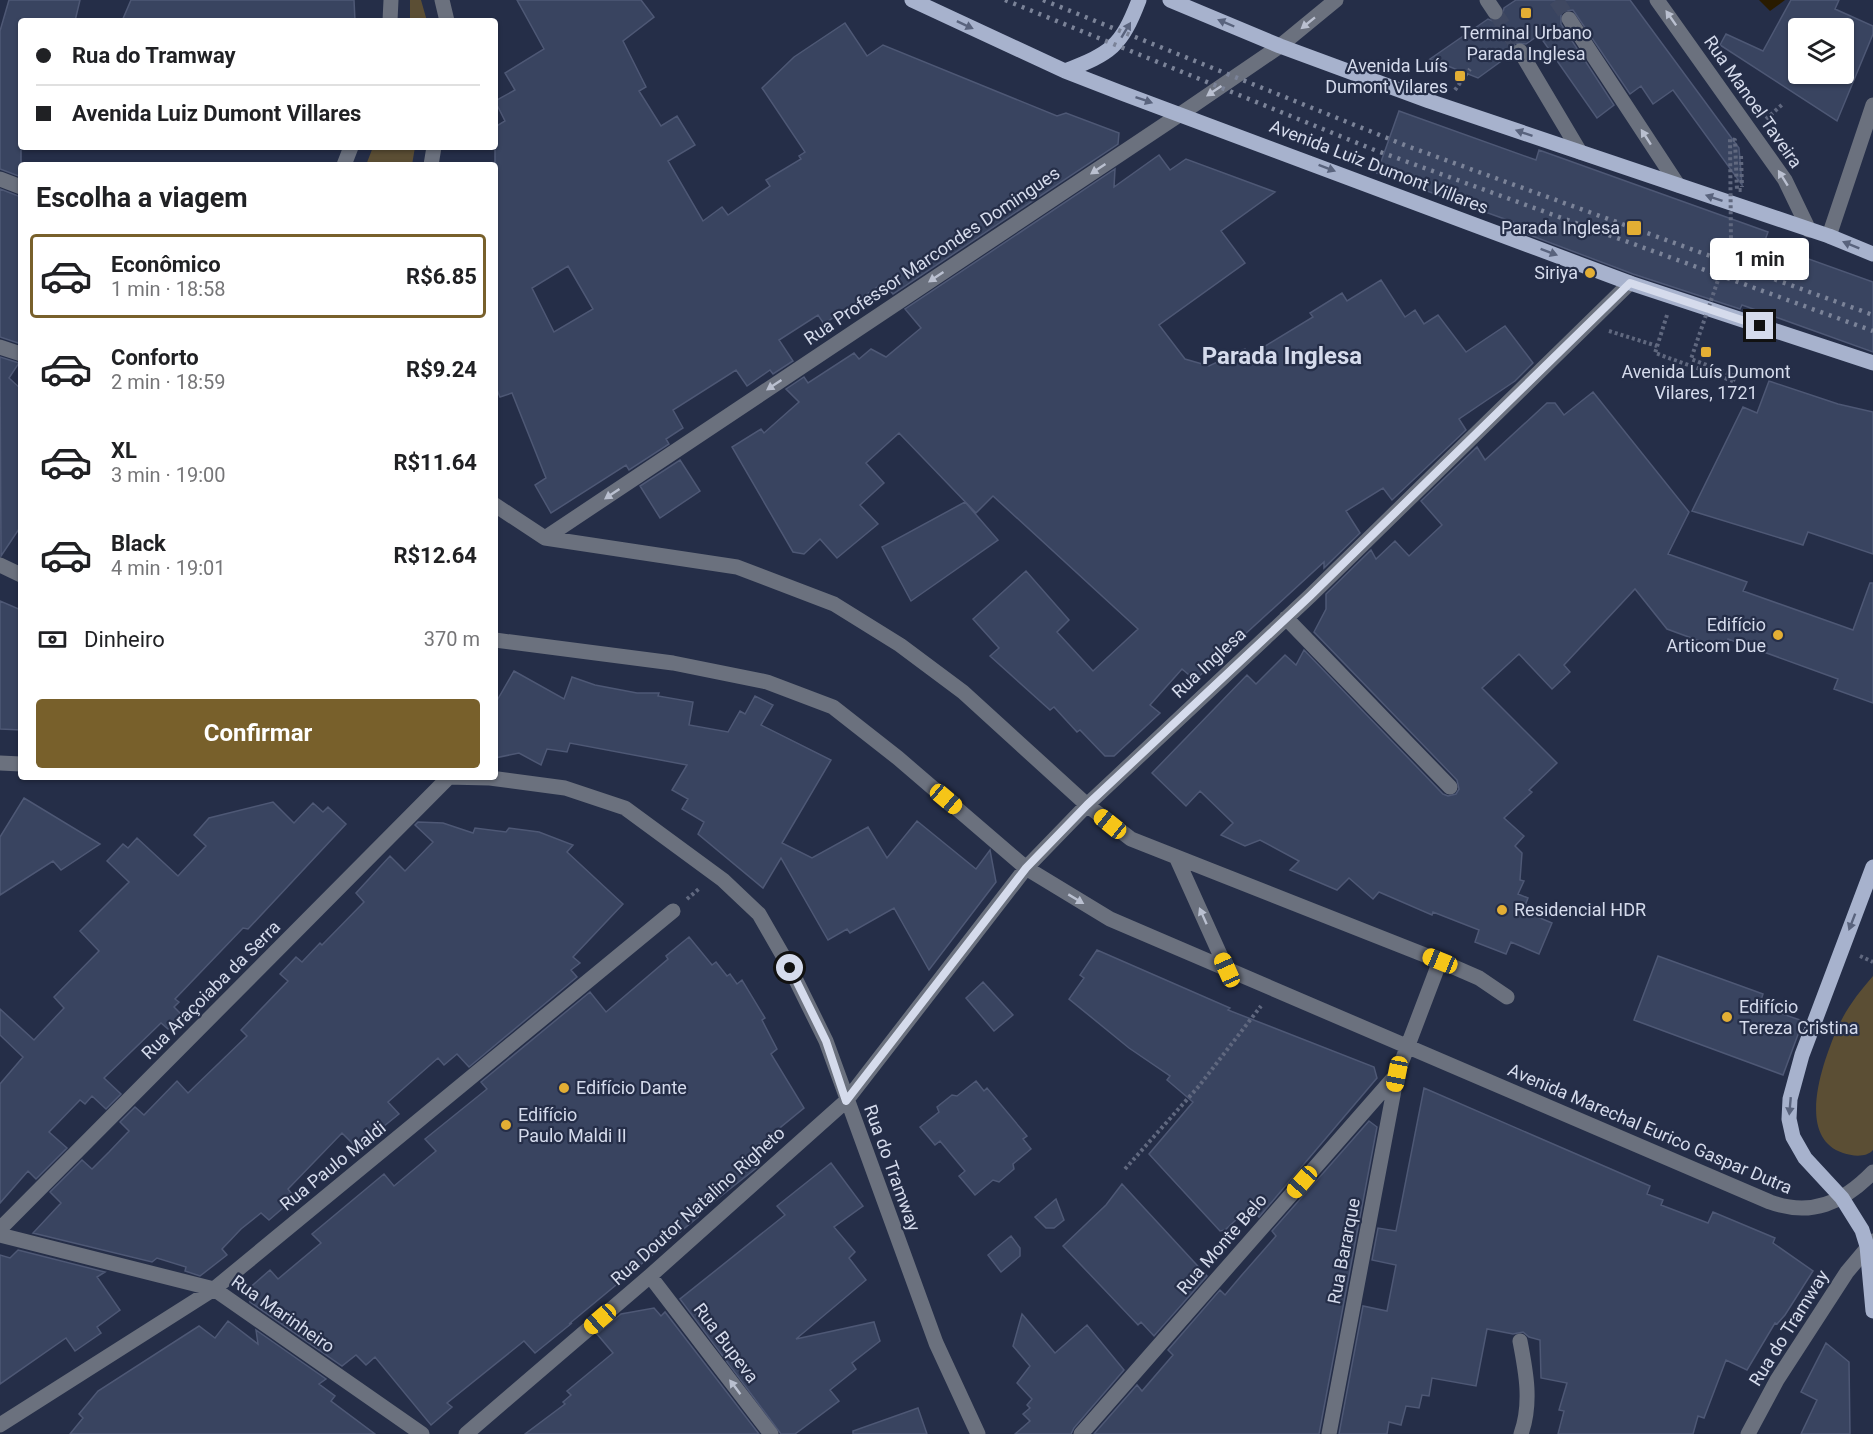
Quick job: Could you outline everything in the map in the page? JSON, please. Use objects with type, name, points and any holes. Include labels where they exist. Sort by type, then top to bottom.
[{"type":"main road","name":"Avenida Luiz Dumont Villares","points":[[912,0],[1065,71],[1630,283],[1873,363]]},
{"type":"main road","points":[[1065,71],[1116,46],[1130,25],[1139,0]]},
{"type":"main road","points":[[1170,0],[1280,46],[1580,152],[1829,236],[1873,254]]},
{"type":"main road","points":[[1873,867],[1802,1055],[1790,1099],[1789,1119],[1793,1137],[1805,1158],[1842,1198],[1870,1244],[1873,1311]]},
{"type":"street","points":[[390,18],[391,0]]},
{"type":"street","points":[[442,0],[446,18]]},
{"type":"street","name":"Rua Professor Marcondes Domingues","points":[[545,538],[1182,113],[1280,46],[1336,0]]},
{"type":"street","name":"Rua Manoel Taveira","points":[[1658,0],[1785,180],[1809,230]]},
{"type":"street","points":[[1569,19],[1678,185]]},
{"type":"street","points":[[1520,51],[1580,152]]},
{"type":"street","points":[[1829,236],[1873,105]]},
{"type":"street","points":[[0,179],[18,186]]},
{"type":"street","name":"Rua Inglesa","points":[[846,1101],[1026,868],[1087,805],[1286,618],[1630,283]]},
{"type":"street","points":[[0,347],[18,353]]},
{"type":"street","points":[[498,511],[545,538],[737,567],[834,604],[900,645],[963,692],[1087,805],[1131,839],[1440,961],[1479,978],[1507,997]]},
{"type":"street","points":[[0,565],[18,574]]},
{"type":"street","points":[[1286,618],[1450,787]]},
{"type":"street","name":"Avenida Marechal Eurico Gaspar Dutra","points":[[498,640],[673,663],[767,682],[833,707],[898,758],[1026,868],[1110,919],[1790,1209],[1809,1209],[1842,1198],[1873,1172]]},
{"type":"street","points":[[0,763],[18,764]]},
{"type":"street","name":"Rua do Tramway","points":[[498,779],[565,788],[625,808],[715,874],[759,914],[790,968],[826,1041],[936,1343],[978,1434]]},
{"type":"street","name":"Rua Araçoiaba da Serra","points":[[0,1229],[444,780]]},
{"type":"street","points":[[1177,859],[1227,970]]},
{"type":"street","name":"Rua Paulo Maldi","points":[[0,1425],[214,1289],[673,911]]},
{"type":"street","points":[[1408,1048],[1440,961]]},
{"type":"street","name":"Rua Monte Belo","points":[[1081,1434],[1397,1074],[1408,1048]]},
{"type":"street","name":"Rua Bararque","points":[[1329,1434],[1397,1074]]},
{"type":"street","name":"Rua Doutor Natalino Righeto","points":[[466,1434],[650,1276],[846,1101]]},
{"type":"street","name":"Rua Marinheiro","points":[[0,1236],[214,1289],[422,1434]]},
{"type":"street","name":"Rua do Tramway","points":[[1748,1434],[1777,1380],[1847,1272],[1870,1244]]},
{"type":"street","name":"Rua Bupeva","points":[[650,1276],[771,1434]]},
{"type":"street","points":[[1520,1341],[1527,1380],[1526,1419],[1521,1434]]},
{"type":"path","points":[[1672,298],[1655,353],[1733,381],[1735,376],[1691,359],[1731,242],[1730,139],[1735,140],[1737,190],[1742,190],[1741,138]]},
{"type":"path","points":[[1588,324],[1657,346]]},
{"type":"path","points":[[673,911],[715,874]]},
{"type":"path","points":[[1125,1169],[1199,1086],[1274,990]]},
{"type":"shaded area","points":[[410,0],[421,0],[426,18],[410,18]]},
{"type":"shaded area","points":[[1759,0],[1785,0],[1770,11]]},
{"type":"shaded area","points":[[372,150],[414,150],[412,162],[367,162]]},
{"type":"shaded area","points":[[1873,976],[1873,1150],[1867,1154],[1855,1155],[1843,1153],[1828,1144],[1820,1132],[1816,1115],[1817,1097],[1825,1060],[1837,1029],[1853,1001]]},
{"type":"building","points":[[9,0],[80,0],[76,18],[18,18],[18,150],[21,150],[21,162],[18,162],[18,176],[0,169],[0,31]]},
{"type":"building","points":[[131,0],[354,0],[355,18],[123,18]]},
{"type":"building","points":[[517,0],[641,0],[654,17],[623,41],[646,87],[639,91],[661,126],[677,116],[695,145],[668,161],[703,221],[722,207],[728,215],[770,186],[766,180],[801,159],[799,156],[805,152],[762,88],[794,57],[845,23],[867,56],[883,45],[1057,116],[1066,113],[1119,133],[1118,144],[893,294],[883,283],[824,324],[818,315],[779,340],[793,361],[773,374],[770,370],[747,386],[736,370],[673,410],[683,428],[666,439],[669,444],[629,470],[626,465],[551,513],[535,485],[546,478],[512,393],[500,397],[498,392],[498,162],[495,162],[495,150],[498,150],[498,125],[505,121],[498,107],[498,99],[515,90],[505,73],[544,49]],"holes":[[[568,266],[593,309],[554,332],[532,288]]]},
{"type":"building","points":[[1516,0],[1630,0],[1739,148],[1742,185],[1673,90],[1653,104],[1641,86],[1630,94],[1573,10],[1564,11],[1561,14],[1561,24],[1614,105],[1597,118],[1539,35],[1526,44],[1515,43],[1511,54],[1478,78],[1430,59],[1488,19],[1495,22],[1501,20],[1504,8]]},
{"type":"building","points":[[1791,0],[1839,0],[1835,9],[1873,26],[1873,34],[1854,80],[1854,18],[1788,18],[1788,84],[1852,84],[1837,121],[1720,45],[1726,34],[1763,51]]},
{"type":"building","name":"Parada Inglesa","points":[[1399,111],[1536,160],[1539,150],[1768,232],[1764,243],[1873,282],[1873,352],[1742,305],[1740,309],[1633,274],[1511,228],[1513,222],[1377,173]]},
{"type":"building","points":[[1159,155],[1170,170],[1186,159],[1275,192],[1221,231],[1245,263],[1159,325],[1185,359],[1209,366],[1245,349],[1249,356],[1313,317],[1310,313],[1342,293],[1347,301],[1381,280],[1405,317],[1415,310],[1424,324],[1438,315],[1466,352],[1505,326],[1533,363],[1515,381],[1459,419],[1466,430],[1392,500],[1383,488],[1346,511],[1360,533],[1324,568],[1324,562],[1195,680],[1182,669],[1150,705],[1160,713],[1114,756],[1105,756],[1080,730],[1077,732],[1054,707],[1050,710],[990,656],[999,648],[973,619],[1026,571],[1069,620],[1057,632],[1093,671],[1138,629],[993,496],[976,513],[899,433],[866,463],[884,483],[860,505],[878,524],[837,558],[820,539],[804,554],[793,552],[732,447],[761,429],[764,433],[799,402],[786,389],[804,377],[808,383],[854,353],[859,359],[871,349],[886,357],[921,328],[905,309],[1115,169],[1114,187]]},
{"type":"building","points":[[0,189],[18,196],[18,343],[0,337]]},
{"type":"building","points":[[0,357],[18,363],[9,378],[18,386],[18,530],[1,556]]},
{"type":"building","points":[[1769,381],[1838,404],[1873,412],[1873,554],[1808,532],[1803,545],[1692,511],[1743,407],[1757,413]]},
{"type":"building","points":[[1593,392],[1689,512],[1668,554],[1747,582],[1743,591],[1853,630],[1870,583],[1873,583],[1873,703],[1834,689],[1838,679],[1728,639],[1724,650],[1667,629],[1635,589],[1564,665],[1570,672],[1552,689],[1519,654],[1482,688],[1557,763],[1529,790],[1532,792],[1504,818],[1524,836],[1515,846],[1522,853],[1520,880],[1524,881],[1518,894],[1528,898],[1523,911],[1552,923],[1539,954],[1511,942],[1506,954],[1475,942],[1479,930],[1433,912],[1432,915],[1379,892],[1373,899],[1349,878],[1337,890],[1290,870],[1299,861],[1260,840],[1245,846],[1221,835],[1233,823],[1200,791],[1186,806],[1152,773],[1247,675],[1256,684],[1285,655],[1296,665],[1304,650],[1443,794],[1448,796],[1456,794],[1459,789],[1457,780],[1314,632],[1326,609],[1326,594],[1371,550],[1376,559],[1395,541],[1409,556],[1442,525],[1421,501],[1477,447],[1485,460],[1547,403],[1555,403],[1564,415]]},
{"type":"building","points":[[680,460],[700,491],[660,518],[640,486]]},
{"type":"building","points":[[965,502],[998,540],[911,601],[882,547]]},
{"type":"building","points":[[0,601],[18,609],[18,730],[0,729]]},
{"type":"building","points":[[514,671],[564,699],[572,677],[595,685],[637,693],[659,693],[658,696],[693,702],[689,725],[728,732],[740,711],[745,714],[755,696],[773,705],[761,725],[831,760],[782,843],[812,858],[868,827],[887,858],[917,821],[976,869],[990,850],[996,882],[929,970],[894,908],[850,933],[847,929],[828,940],[781,858],[763,888],[698,834],[704,822],[682,809],[688,799],[672,790],[687,765],[570,743],[567,752],[547,749],[541,765],[519,753],[498,757],[498,699]]},
{"type":"building","points":[[24,798],[100,844],[61,870],[53,861],[0,895],[0,837]]},
{"type":"building","points":[[273,802],[294,823],[313,803],[323,812],[328,807],[346,824],[248,929],[243,928],[175,999],[179,1002],[174,1007],[182,1015],[168,1029],[161,1023],[104,1078],[121,1094],[106,1109],[92,1096],[85,1104],[80,1100],[49,1132],[67,1148],[36,1179],[28,1171],[0,1203],[0,1084],[23,1057],[0,1035],[0,1009],[34,1040],[64,1008],[54,997],[99,951],[80,931],[129,882],[107,861],[123,844],[128,848],[137,838],[178,876],[206,846],[194,835],[209,818]]},
{"type":"building","points":[[418,822],[443,823],[473,833],[475,828],[506,832],[509,828],[539,832],[573,845],[567,852],[623,904],[573,957],[580,963],[571,970],[577,977],[469,1067],[457,1054],[444,1065],[438,1058],[388,1102],[399,1114],[357,1148],[342,1133],[288,1189],[291,1193],[291,1201],[269,1220],[261,1213],[241,1229],[222,1249],[227,1255],[200,1276],[185,1271],[186,1267],[157,1258],[152,1262],[33,1233],[61,1203],[50,1192],[82,1160],[92,1169],[129,1131],[120,1122],[135,1107],[144,1115],[177,1081],[188,1093],[247,1036],[241,1030],[288,981],[280,974],[296,957],[302,962],[320,943],[322,945],[364,902],[356,893],[390,856],[405,871],[433,842],[415,825]]},
{"type":"building","points":[[689,937],[712,965],[716,962],[727,976],[730,974],[737,984],[742,980],[765,1018],[762,1020],[777,1049],[771,1054],[804,1108],[748,1154],[759,1166],[697,1215],[698,1217],[569,1324],[572,1323],[535,1353],[524,1341],[447,1403],[452,1407],[431,1425],[375,1357],[366,1365],[356,1355],[342,1366],[250,1302],[247,1290],[270,1270],[278,1279],[321,1243],[312,1234],[384,1174],[394,1186],[436,1151],[425,1139],[487,1089],[481,1082],[590,992],[606,1012],[668,959],[666,956]]},
{"type":"building","points":[[1097,950],[1230,1008],[1228,1010],[1374,1067],[1377,1078],[1259,1217],[1250,1207],[1225,1230],[1220,1231],[1149,1154],[1193,1102],[1167,1080],[1170,1076],[1129,1048],[1069,999],[1084,978],[1080,975]]},
{"type":"building","points":[[1658,956],[1763,994],[1759,1006],[1803,1021],[1783,1075],[1634,1020]]},
{"type":"building","points":[[983,982],[1013,1015],[994,1031],[966,998]]},
{"type":"building","points":[[976,1081],[984,1091],[987,1088],[1027,1136],[1023,1139],[1031,1149],[1013,1164],[1014,1169],[999,1182],[993,1180],[975,1195],[959,1176],[965,1171],[940,1141],[935,1145],[920,1127],[939,1112],[937,1107],[952,1095],[957,1096]]},
{"type":"building","points":[[1424,1088],[1650,1186],[1647,1194],[1663,1200],[1661,1205],[1708,1223],[1713,1212],[1775,1238],[1773,1243],[1813,1271],[1785,1315],[1777,1324],[1775,1323],[1747,1370],[1726,1360],[1704,1418],[1698,1416],[1693,1434],[1558,1434],[1564,1411],[1559,1410],[1567,1383],[1541,1378],[1540,1340],[1529,1337],[1523,1332],[1513,1334],[1487,1329],[1476,1386],[1432,1378],[1429,1396],[1422,1395],[1419,1408],[1406,1406],[1401,1425],[1389,1422],[1387,1434],[1339,1434],[1363,1306],[1387,1311],[1396,1265],[1372,1260],[1378,1228],[1396,1231]]},
{"type":"building","points":[[1369,1121],[1377,1127],[1319,1434],[1094,1434],[1137,1385],[1142,1391],[1173,1355],[1168,1350],[1220,1290],[1225,1295],[1276,1236],[1272,1231]]},
{"type":"building","points":[[831,1163],[863,1206],[834,1227],[855,1252],[849,1258],[866,1280],[796,1339],[874,1322],[880,1341],[852,1363],[856,1369],[830,1390],[839,1401],[795,1434],[781,1434],[680,1299],[785,1215],[777,1206]]},
{"type":"building","points":[[1122,1184],[1207,1276],[1154,1336],[1141,1322],[1138,1325],[1063,1246],[1106,1205]]},
{"type":"building","points":[[1056,1199],[1064,1220],[1054,1228],[1046,1228],[1035,1217]]},
{"type":"building","points":[[1011,1236],[1020,1248],[1020,1256],[1001,1272],[988,1255]]},
{"type":"building","points":[[18,1250],[105,1272],[97,1277],[120,1310],[97,1327],[101,1333],[75,1351],[66,1338],[0,1384],[0,1255],[10,1258]]},
{"type":"building","points":[[654,1308],[661,1316],[665,1312],[759,1434],[525,1434],[565,1404],[563,1402],[571,1395],[567,1391],[613,1353],[597,1334],[621,1314]]},
{"type":"building","points":[[1022,1314],[1055,1353],[1087,1325],[1124,1370],[1071,1434],[1015,1434],[1030,1421],[1023,1414],[1030,1408],[1027,1405],[1032,1399],[1017,1383],[1030,1366],[1013,1346]]},
{"type":"building","points":[[228,1321],[258,1344],[256,1330],[326,1379],[319,1384],[335,1396],[331,1401],[375,1434],[70,1434],[83,1418],[79,1414],[98,1391],[199,1326],[215,1338]]},
{"type":"building","points":[[1826,1343],[1849,1362],[1850,1434],[1801,1434],[1817,1400],[1801,1392]]},
{"type":"building","points":[[918,1408],[927,1434],[853,1434],[853,1431]]},
{"type":"tunnel","points":[[1556,0],[1569,19]]},
{"type":"tunnel","points":[[1495,12],[1520,51]]},
{"type":"railway","points":[[1005,0],[1372,149],[1873,331]]},
{"type":"railway","points":[[1043,0],[1407,146],[1873,315]]},
{"type":"place","name":"Terminal Urbano Parada Inglesa","points":[[1526,13]]},
{"type":"place","name":"Avenida Luís Dumont Vilares","points":[[1460,76]]},
{"type":"place","name":"Parada Inglesa","points":[[1634,228]]},
{"type":"place","name":"Siriya","points":[[1590,273]]},
{"type":"place","name":"Avenida Luís Dumont Vilares, 1721","points":[[1706,352]]},
{"type":"place","name":"Edifício Articom Due","points":[[1778,635]]},
{"type":"place","name":"Residencial HDR","points":[[1502,910]]},
{"type":"place","name":"Edifício Tereza Cristina","points":[[1727,1017]]},
{"type":"place","name":"Edifício Dante","points":[[564,1088]]},
{"type":"place","name":"Edifício Paulo Maldi II","points":[[506,1125]]},
{"type":"district","name":"Parada Inglesa","points":[[1282,356]]},
{"type":"route","points":[[790,968],[826,1041],[846,1101],[1026,868],[1087,805],[1310,596],[1630,283],[1760,326]]}]
